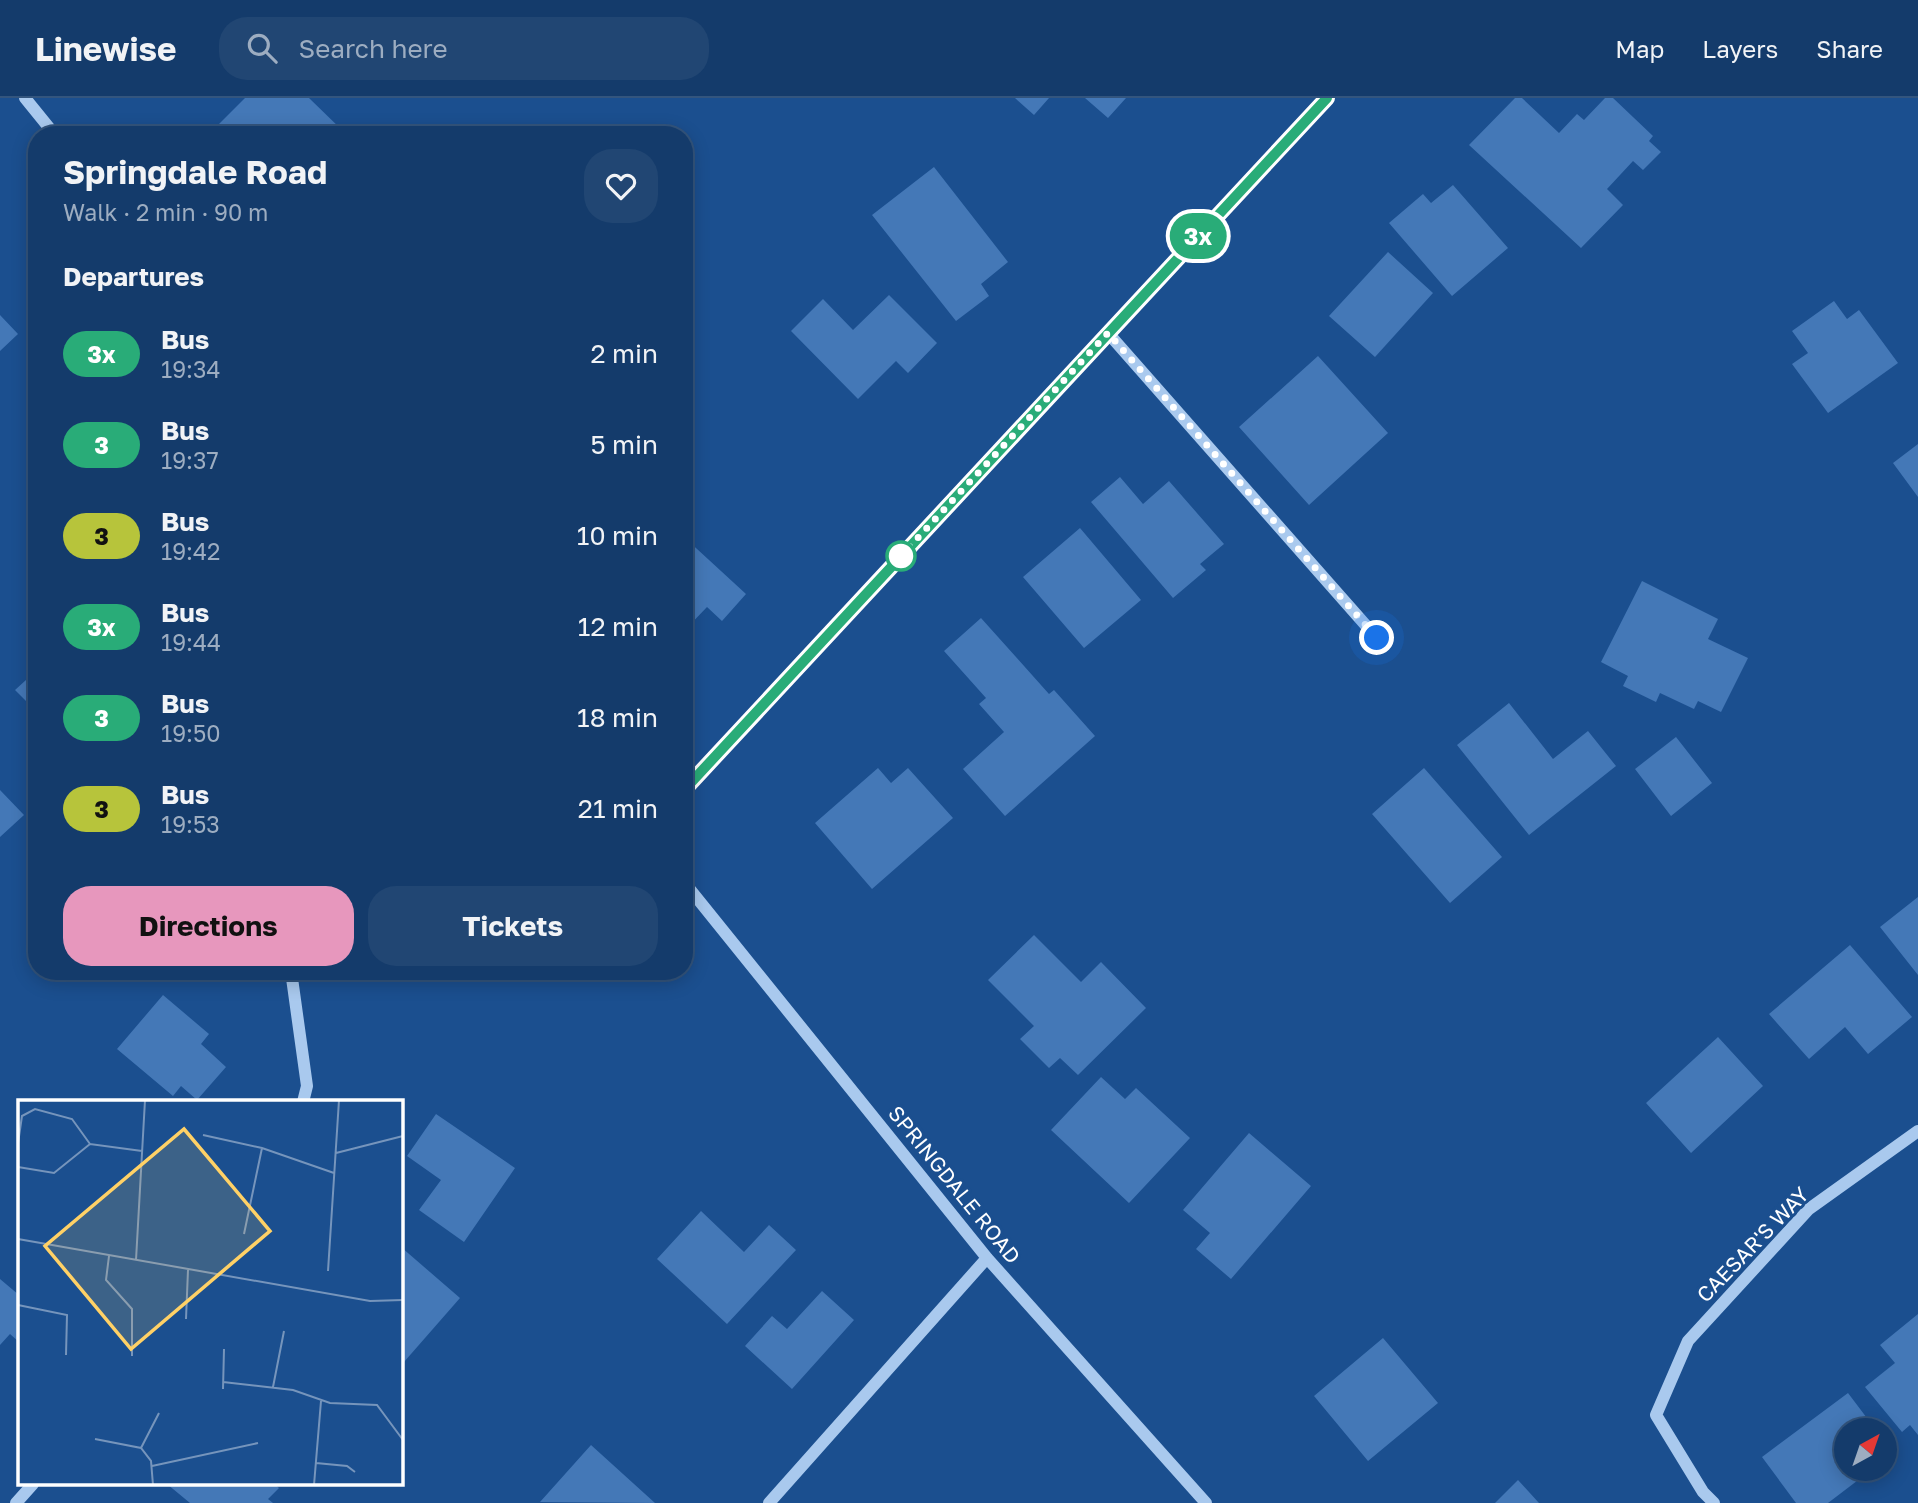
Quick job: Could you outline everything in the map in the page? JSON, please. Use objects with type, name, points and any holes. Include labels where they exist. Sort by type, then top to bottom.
[{"type":"street","points":[[24,98],[47,126]]},
{"type":"street","points":[[693,780],[1326,98]]},
{"type":"street","points":[[1108,333],[1377,638]]},
{"type":"street","name":"SPRINGDALE ROAD","points":[[693,893],[987,1258],[1206,1503]]},
{"type":"street","points":[[292,980],[307,1086],[304,1100]]},
{"type":"street","name":"CAESAR'S WAY","points":[[1714,1503],[1703,1493],[1656,1415],[1688,1341],[1809,1209],[1918,1131]]},
{"type":"street","points":[[769,1503],[987,1258]]},
{"type":"street","points":[[16,1503],[31,1486]]},
{"type":"building","points":[[245,98],[309,98],[338,126],[219,126]]},
{"type":"building","points":[[1015,98],[1049,98],[1034,115]]},
{"type":"building","points":[[1085,98],[1126,98],[1108,118]]},
{"type":"building","points":[[1515,98],[1522,98],[1559,133],[1577,114],[1584,120],[1605,98],[1613,98],[1653,136],[1649,141],[1661,152],[1643,170],[1633,161],[1607,189],[1623,205],[1581,248],[1469,145]]},
{"type":"building","points":[[934,167],[1008,262],[981,284],[989,296],[956,321],[872,215]]},
{"type":"building","points":[[1453,185],[1508,248],[1452,296],[1389,223],[1423,194],[1431,203]]},
{"type":"building","points":[[1388,252],[1433,293],[1375,357],[1329,316]]},
{"type":"building","points":[[889,295],[937,343],[908,373],[896,361],[858,399],[791,331],[823,299],[853,330]]},
{"type":"building","points":[[1834,301],[1847,319],[1859,310],[1898,363],[1828,413],[1792,364],[1808,353],[1792,331]]},
{"type":"building","points":[[0,315],[18,334],[0,351]]},
{"type":"building","points":[[1318,356],[1388,433],[1309,505],[1239,427]]},
{"type":"building","points":[[1918,444],[1918,497],[1893,463]]},
{"type":"building","points":[[1120,477],[1143,504],[1169,481],[1224,544],[1200,564],[1206,570],[1173,598],[1091,502]]},
{"type":"building","points":[[1080,528],[1141,600],[1084,648],[1023,577]]},
{"type":"building","points":[[693,545],[746,594],[722,621],[707,607],[693,622]]},
{"type":"building","points":[[1642,581],[1718,619],[1708,639],[1748,658],[1721,712],[1698,701],[1694,709],[1660,693],[1656,702],[1623,686],[1628,676],[1601,662]]},
{"type":"building","points":[[981,618],[1049,694],[1054,690],[1095,736],[1005,816],[963,769],[1004,732],[979,704],[986,698],[944,651]]},
{"type":"building","points":[[28,678],[28,703],[15,690]]},
{"type":"building","points":[[1509,703],[1553,759],[1588,731],[1616,766],[1529,835],[1457,745]]},
{"type":"building","points":[[1676,737],[1712,783],[1671,816],[1635,769]]},
{"type":"building","points":[[878,768],[891,783],[908,768],[953,818],[872,889],[815,823]]},
{"type":"building","points":[[1424,768],[1502,857],[1450,903],[1372,814]]},
{"type":"building","points":[[0,790],[24,815],[0,837]]},
{"type":"building","points":[[1918,897],[1918,975],[1880,927]]},
{"type":"building","points":[[1034,935],[1081,982],[1101,962],[1146,1008],[1078,1075],[1060,1058],[1049,1068],[1020,1039],[1034,1026],[988,980]]},
{"type":"building","points":[[1850,945],[1912,1017],[1868,1054],[1845,1027],[1809,1059],[1769,1014]]},
{"type":"building","points":[[163,995],[209,1034],[201,1044],[226,1067],[197,1100],[181,1086],[173,1096],[117,1049]]},
{"type":"building","points":[[1718,1037],[1763,1086],[1691,1153],[1646,1103]]},
{"type":"building","points":[[1101,1077],[1125,1099],[1136,1088],[1190,1138],[1129,1203],[1051,1130]]},
{"type":"building","points":[[436,1114],[515,1168],[464,1242],[419,1210],[441,1180],[407,1156]]},
{"type":"building","points":[[1249,1133],[1311,1186],[1231,1279],[1196,1249],[1210,1233],[1183,1210]]},
{"type":"building","points":[[701,1211],[744,1252],[769,1225],[796,1250],[727,1324],[657,1259]]},
{"type":"building","points":[[402,1248],[460,1298],[404,1362],[402,1360]]},
{"type":"building","points":[[0,1279],[18,1294],[18,1341],[10,1334],[0,1345]]},
{"type":"building","points":[[822,1291],[854,1320],[792,1389],[745,1346],[772,1316],[787,1329]]},
{"type":"building","points":[[1918,1314],[1918,1435],[1910,1425],[1902,1432],[1897,1426],[1897,1418],[1890,1418],[1865,1387],[1895,1363],[1880,1345]]},
{"type":"building","points":[[1383,1338],[1438,1403],[1368,1461],[1314,1396]]},
{"type":"building","points":[[1848,1393],[1867,1418],[1834,1418],[1834,1481],[1857,1481],[1828,1503],[1796,1503],[1762,1457]]},
{"type":"building","points":[[591,1445],[655,1503],[540,1502]]},
{"type":"building","points":[[1518,1480],[1539,1503],[1495,1503]]},
{"type":"building","points":[[169,1486],[279,1488],[268,1499],[273,1503],[190,1503]]},
{"type":"bus line","name":"3x","points":[[693,780],[1327,98]]},
{"type":"route","points":[[901,556],[1108,333],[1377,638]]}]
